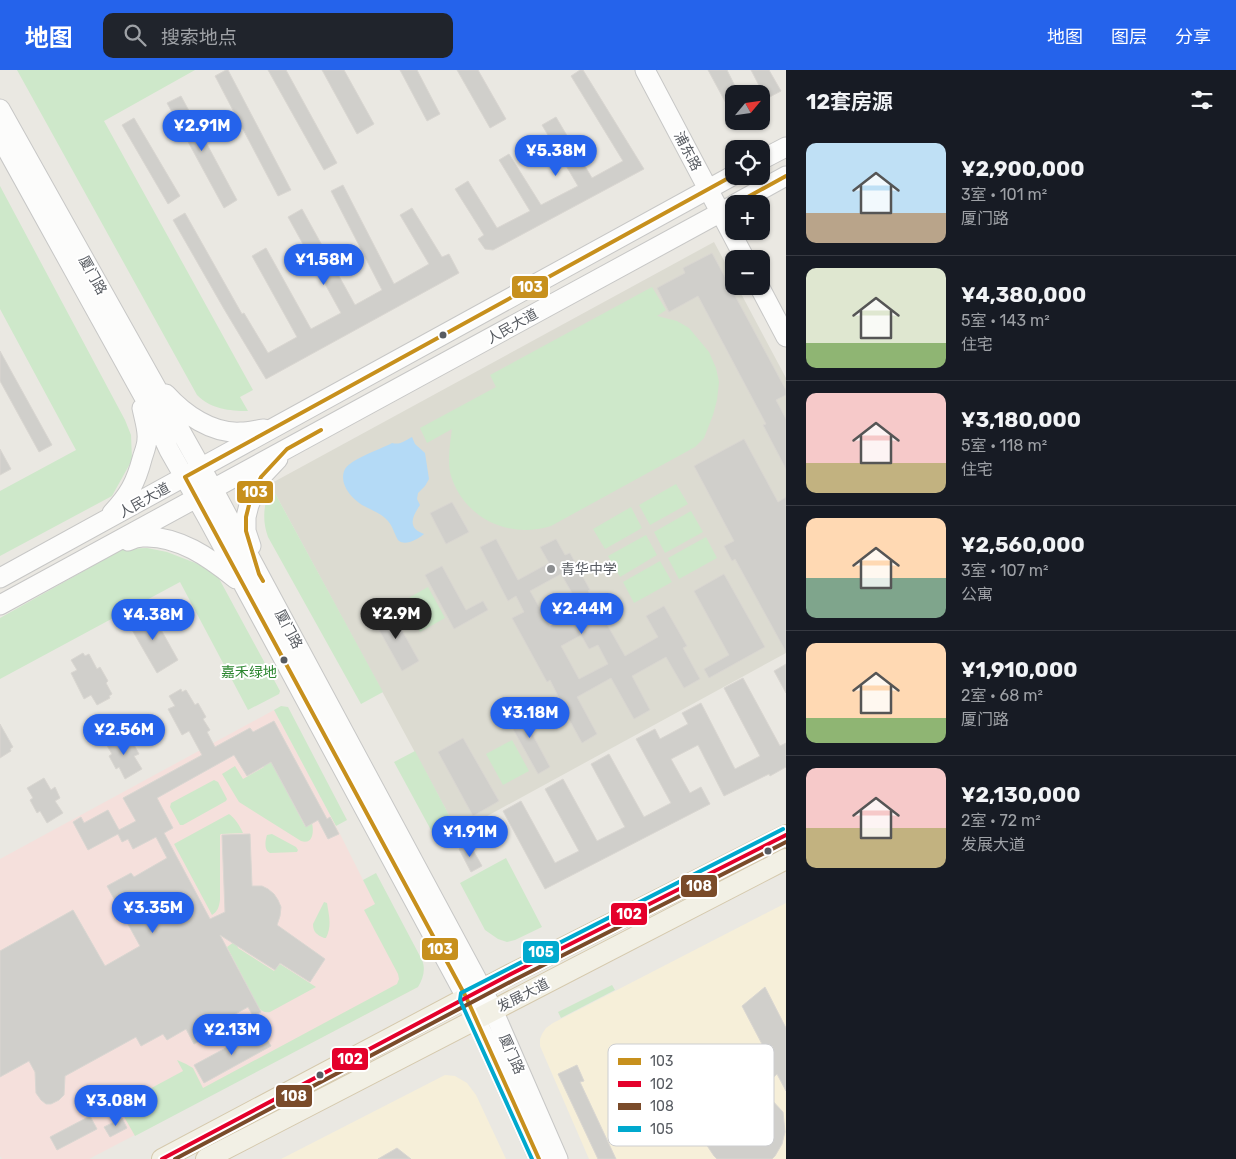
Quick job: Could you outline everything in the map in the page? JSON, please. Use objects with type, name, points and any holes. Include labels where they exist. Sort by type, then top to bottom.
[{"type":"main road","name":"发展大道","points":[[162,1159],[474,993],[786,835]]},
{"type":"main road","name":"发展大道","points":[[206,1159],[786,859]]},
{"type":"street","name":"浦东路","points":[[645,70],[709,189],[725,203]]},
{"type":"street","name":"厦门路","points":[[0,109],[193,473],[259,574],[558,1159]]},
{"type":"street","name":"厦门路","points":[[0,137],[143,380]]},
{"type":"street","points":[[770,155],[786,147]]},
{"type":"street","name":"人民大道","points":[[752,195],[786,176]]},
{"type":"street","name":"人民大道","points":[[0,578],[725,180]]},
{"type":"street","name":"人民大道","points":[[0,605],[725,210]]},
{"type":"street","points":[[764,295],[786,337]]},
{"type":"street","points":[[143,380],[203,423],[221,430],[239,432],[275,428]]},
{"type":"street","points":[[104,522],[132,488],[148,438],[145,421],[143,380]]},
{"type":"street","points":[[259,574],[246,532],[246,517],[249,504],[261,476],[287,449]]},
{"type":"street","name":"厦门路","points":[[205,494],[244,586],[474,993]]},
{"type":"street","points":[[112,544],[142,537],[160,538],[176,542],[199,552],[218,564],[244,586]]},
{"type":"street","name":"厦门路","points":[[484,1014],[538,1159]]},
{"type":"shaded area","name":"青华中学","points":[[714,242],[725,262],[725,295],[742,295],[786,378],[786,653],[458,832],[270,484]]},
{"type":"shaded area","points":[[274,710],[336,826],[418,987],[89,1159],[2,1159],[0,1156],[0,859]]},
{"type":"shaded area","points":[[786,903],[786,1159],[589,1159],[540,1046],[542,1034],[553,1023]]},
{"type":"shaded area","points":[[445,1075],[455,1076],[467,1083],[476,1095],[506,1159],[281,1159]]},
{"type":"green space","points":[[17,70],[195,70],[104,121],[253,390],[240,397],[248,411],[214,406],[197,395]]},
{"type":"green space","points":[[0,186],[125,420],[131,435],[132,460],[112,496],[0,556],[0,491],[76,450],[0,309]]},
{"type":"green space","points":[[652,287],[666,310],[657,316],[677,321],[689,328],[709,352],[716,368],[719,382],[717,400],[704,438],[695,447],[551,526],[520,530],[490,522],[478,514],[467,504],[451,476],[449,459],[452,429],[427,443],[420,428],[496,387],[490,375]]},
{"type":"green space","points":[[270,484],[383,692],[361,704],[268,537],[264,517]]},
{"type":"green space","points":[[676,484],[688,504],[650,525],[639,505]]},
{"type":"green space","points":[[631,507],[642,528],[605,549],[593,529]]},
{"type":"green space","points":[[691,511],[703,532],[665,553],[654,532]]},
{"type":"green space","points":[[646,535],[657,555],[620,577],[608,556]]},
{"type":"green space","points":[[706,537],[717,558],[679,579],[668,558]]},
{"type":"green space","name":"嘉禾绿地","points":[[147,548],[167,552],[216,573],[280,691],[279,694],[248,710],[180,582],[0,679],[0,618],[123,549]]},
{"type":"green space","points":[[660,561],[672,582],[634,603],[623,582]]},
{"type":"green space","points":[[428,587],[445,618],[420,632],[403,601]]},
{"type":"green space","points":[[281,706],[288,707],[347,820],[336,826],[274,710]]},
{"type":"green space","points":[[512,740],[529,771],[503,785],[486,754]]},
{"type":"green space","points":[[415,751],[458,832],[438,843],[394,762]]},
{"type":"green space","points":[[266,752],[305,826],[312,823],[313,834],[308,841],[301,841],[239,802],[222,774],[235,766],[243,779],[264,767],[258,756]]},
{"type":"green space","points":[[214,780],[218,782],[227,799],[226,801],[180,825],[170,807],[171,803]]},
{"type":"green space","points":[[229,814],[237,822],[243,833],[220,835],[220,900],[218,909],[212,915],[174,844]]},
{"type":"green space","points":[[272,834],[296,847],[297,852],[268,852],[266,837]]},
{"type":"green space","points":[[506,858],[542,927],[507,942],[498,939],[485,930],[460,883]]},
{"type":"green space","points":[[376,873],[422,960],[423,974],[418,987],[135,1136],[118,1106],[183,1071],[177,1060],[193,1068],[203,1088],[397,984],[398,974],[364,910],[375,904],[363,880]]},
{"type":"green space","points":[[324,902],[327,903],[330,921],[326,938],[316,933],[313,924]]},
{"type":"green space","points":[[234,942],[238,948],[274,971],[280,964],[316,987],[270,1012],[263,1011],[259,1008],[227,947]]},
{"type":"green space","points":[[612,985],[615,990],[561,1018],[558,1012]]},
{"type":"water","points":[[412,437],[415,444],[425,453],[429,479],[418,493],[417,499],[420,505],[413,518],[415,529],[424,534],[415,540],[405,543],[398,540],[390,523],[385,518],[362,505],[350,494],[344,485],[343,474],[348,465],[360,458],[392,443],[400,443]]},
{"type":"building","points":[[228,70],[291,190],[278,196],[215,76]]},
{"type":"building","points":[[268,70],[286,70],[337,163],[324,170]]},
{"type":"building","points":[[322,70],[344,70],[374,124],[357,134]]},
{"type":"building","points":[[400,70],[417,70],[440,114],[427,121]]},
{"type":"building","points":[[457,70],[478,70],[506,119],[490,128]]},
{"type":"building","points":[[583,70],[644,169],[493,250],[485,249],[478,239],[484,235],[455,189],[468,181],[497,228],[530,211],[499,160],[509,154],[541,205],[578,186],[542,125],[556,117],[592,178],[623,161],[571,76]]},
{"type":"building","points":[[708,70],[727,70],[734,85],[725,85],[725,101]]},
{"type":"building","points":[[751,70],[769,70],[781,91],[770,97],[770,85],[759,85]]},
{"type":"building","points":[[181,96],[237,200],[224,208],[167,103]]},
{"type":"building","points":[[134,118],[180,196],[168,204],[122,125]]},
{"type":"building","points":[[343,185],[394,284],[429,264],[400,215],[412,208],[442,257],[449,254],[459,273],[266,379],[173,220],[185,213],[242,314],[244,313],[268,353],[297,337],[252,256],[266,248],[311,329],[341,313],[288,217],[302,209],[355,305],[382,290],[331,191]]},
{"type":"building","points":[[712,253],[725,277],[725,295],[735,295],[786,390],[786,395],[776,400],[786,419],[786,469],[763,425],[766,424],[698,296],[669,312],[657,288],[685,273],[683,268]]},
{"type":"building","points":[[0,351],[52,445],[39,452],[0,381]]},
{"type":"building","points":[[744,439],[778,502],[786,497],[786,652],[735,559],[732,561],[724,546],[734,541],[694,466]]},
{"type":"building","points":[[0,449],[11,469],[0,475]]},
{"type":"building","points":[[452,502],[469,532],[446,544],[430,513]]},
{"type":"building","points":[[496,539],[518,580],[549,563],[540,547],[556,539],[565,555],[570,553],[590,590],[588,591],[625,656],[658,637],[646,616],[664,606],[687,646],[683,648],[700,679],[684,688],[666,657],[632,676],[650,710],[634,719],[611,678],[577,697],[597,734],[582,743],[550,680],[547,682],[512,618],[524,612],[516,596],[508,601],[480,547]],"holes":[[[561,574],[575,598],[563,604],[569,615],[550,626],[530,591]],[[581,635],[589,649],[598,645],[608,664],[579,679],[561,646]]]},
{"type":"building","points":[[442,566],[466,610],[483,601],[488,610],[454,629],[425,575]]},
{"type":"building","points":[[724,574],[765,647],[709,678],[704,669],[729,655],[694,591]]},
{"type":"building","points":[[390,609],[419,661],[402,671],[373,619]]},
{"type":"building","points":[[150,610],[178,660],[157,673],[128,623]]},
{"type":"building","points":[[83,653],[85,656],[89,654],[97,669],[100,667],[108,681],[106,683],[112,694],[109,696],[110,698],[97,705],[91,695],[84,699],[71,673],[77,670],[71,660]]},
{"type":"building","points":[[786,664],[786,693],[774,671]]},
{"type":"building","points":[[743,678],[780,746],[786,743],[786,767],[724,796],[698,745],[671,759],[690,793],[701,787],[710,804],[545,889],[503,811],[521,801],[555,863],[579,851],[545,789],[563,779],[597,841],[625,827],[591,764],[609,754],[644,817],[671,803],[636,739],[655,729],[660,739],[688,724],[682,713],[701,703],[735,769],[760,756],[724,688]]},
{"type":"building","points":[[181,689],[182,692],[186,690],[195,705],[198,703],[206,717],[203,719],[210,730],[207,732],[215,747],[250,728],[253,732],[274,721],[327,819],[330,817],[339,834],[328,839],[318,820],[306,827],[271,762],[247,776],[234,755],[157,798],[173,828],[164,833],[210,919],[225,912],[222,835],[250,834],[252,886],[262,886],[268,889],[278,900],[281,907],[277,925],[325,959],[310,982],[280,963],[275,970],[220,935],[261,1012],[253,1016],[248,1007],[214,1026],[217,1031],[194,1044],[186,1029],[167,1040],[163,1034],[141,1046],[136,1037],[65,1076],[64,1095],[51,1104],[46,1104],[36,1093],[35,1072],[29,1061],[0,1077],[0,951],[73,910],[105,966],[140,946],[107,886],[131,873],[134,877],[167,858],[156,837],[133,849],[128,839],[122,842],[118,834],[88,850],[73,822],[81,817],[84,823],[108,810],[119,830],[136,821],[123,798],[202,755],[189,731],[182,735],[168,709],[175,706],[169,696]]},
{"type":"building","points":[[536,707],[543,715],[527,724],[550,767],[538,774],[509,722]]},
{"type":"building","points":[[0,724],[13,747],[10,749],[11,751],[0,758]]},
{"type":"building","points":[[123,734],[129,746],[133,743],[139,754],[134,756],[142,769],[125,779],[119,767],[116,769],[109,756],[112,754],[106,744]]},
{"type":"building","points":[[463,738],[499,801],[473,816],[438,752]]},
{"type":"building","points":[[44,778],[51,790],[55,787],[60,798],[55,801],[63,813],[47,823],[40,811],[37,813],[30,800],[33,798],[27,788]]},
{"type":"building","points":[[469,843],[482,866],[471,872],[459,849]]},
{"type":"building","points":[[765,987],[786,1028],[786,1091],[777,1074],[774,1077],[774,1044],[762,1044],[742,1006]]},
{"type":"building","points":[[261,1029],[271,1046],[204,1083],[194,1065]]},
{"type":"building","points":[[577,1065],[584,1081],[580,1082],[608,1142],[608,1146],[610,1146],[616,1159],[598,1159],[558,1074]]},
{"type":"building","points":[[774,1102],[783,1112],[785,1132],[782,1144],[772,1159],[717,1159],[707,1146],[774,1146]]},
{"type":"building","points":[[90,1116],[97,1129],[57,1150],[50,1137]]},
{"type":"building","points":[[122,1118],[127,1128],[110,1137],[104,1127]]},
{"type":"building","points":[[397,1148],[411,1159],[378,1159]]},
{"type":"transit line","name":"103","points":[[751,195],[786,176]]},
{"type":"transit line","name":"103","points":[[539,1159],[466,997],[185,477],[725,180]]},
{"type":"transit line","name":"103","points":[[263,581],[259,574],[246,531],[246,517],[249,505],[261,477],[287,449],[321,430]]},
{"type":"transit line","name":"105","points":[[532,1159],[460,1000],[461,993],[783,829]]},
{"type":"transit line","name":"102","points":[[162,1159],[511,974],[786,835]]},
{"type":"transit line","name":"108","points":[[175,1159],[514,980],[786,842]]},
{"type":"place","name":"青华中学","points":[[551,569]]}]
